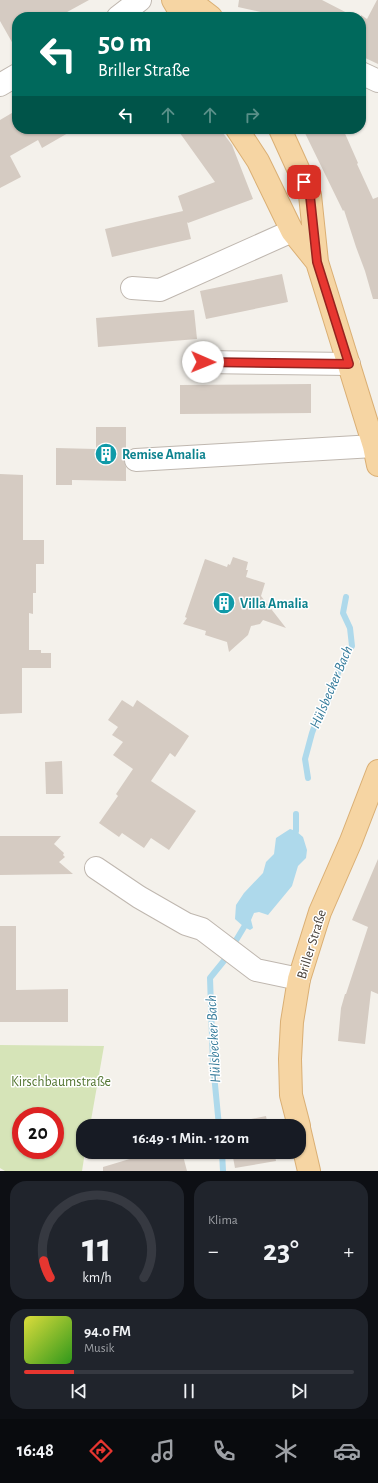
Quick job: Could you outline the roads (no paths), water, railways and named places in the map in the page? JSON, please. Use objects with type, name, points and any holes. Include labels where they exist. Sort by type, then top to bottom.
[{"type":"main road","points":[[167,0],[170,12]]},
{"type":"main road","points":[[173,0],[180,12]]},
{"type":"main road","points":[[189,0],[205,12]]},
{"type":"main road","points":[[240,134],[258,161],[292,231],[317,262]]},
{"type":"main road","points":[[282,134],[310,196],[317,262],[376,456]]},
{"type":"main road","name":"Briller Straße","points":[[297,1119],[291,1095],[290,1059],[292,1022],[299,979],[320,912],[351,841],[378,771]]},
{"type":"main road","name":"Briller Straße","points":[[306,1158],[309,1171]]},
{"type":"street","points":[[124,12],[140,0]]},
{"type":"street","points":[[366,75],[378,81]]},
{"type":"street","points":[[0,84],[12,78]]},
{"type":"street","points":[[132,288],[160,290],[292,231]]},
{"type":"street","points":[[203,362],[349,364]]},
{"type":"street","points":[[136,460],[376,456]]},
{"type":"street","points":[[96,868],[139,897],[186,924],[202,929],[256,970],[299,979]]},
{"type":"water","points":[[290,829],[296,831],[303,837],[307,850],[306,858],[298,866],[292,886],[268,915],[259,912],[254,913],[251,920],[253,928],[250,930],[235,919],[236,905],[244,893],[263,873],[266,862],[274,854],[276,838]]},
{"type":"waterway","name":"Hülsbecker Bach","points":[[308,778],[305,759],[312,733],[319,714],[327,703],[341,665],[352,646],[350,628],[343,613],[346,597]]},
{"type":"waterway","name":"Hülsbecker Bach","points":[[296,814],[296,831]]},
{"type":"waterway","name":"Hülsbecker Bach","points":[[235,942],[244,927]]},
{"type":"waterway","name":"Hülsbecker Bach","points":[[218,1119],[213,1064],[210,978],[227,957]]},
{"type":"waterway","name":"Hülsbecker Bach","points":[[222,1159],[223,1171]]},
{"type":"place","name":"Remise Amalia","points":[[106,454]]},
{"type":"place","name":"Villa Amalia","points":[[224,603]]},
{"type":"park label","name":"Kirschbaumstraße","points":[[61,1081]]}]
